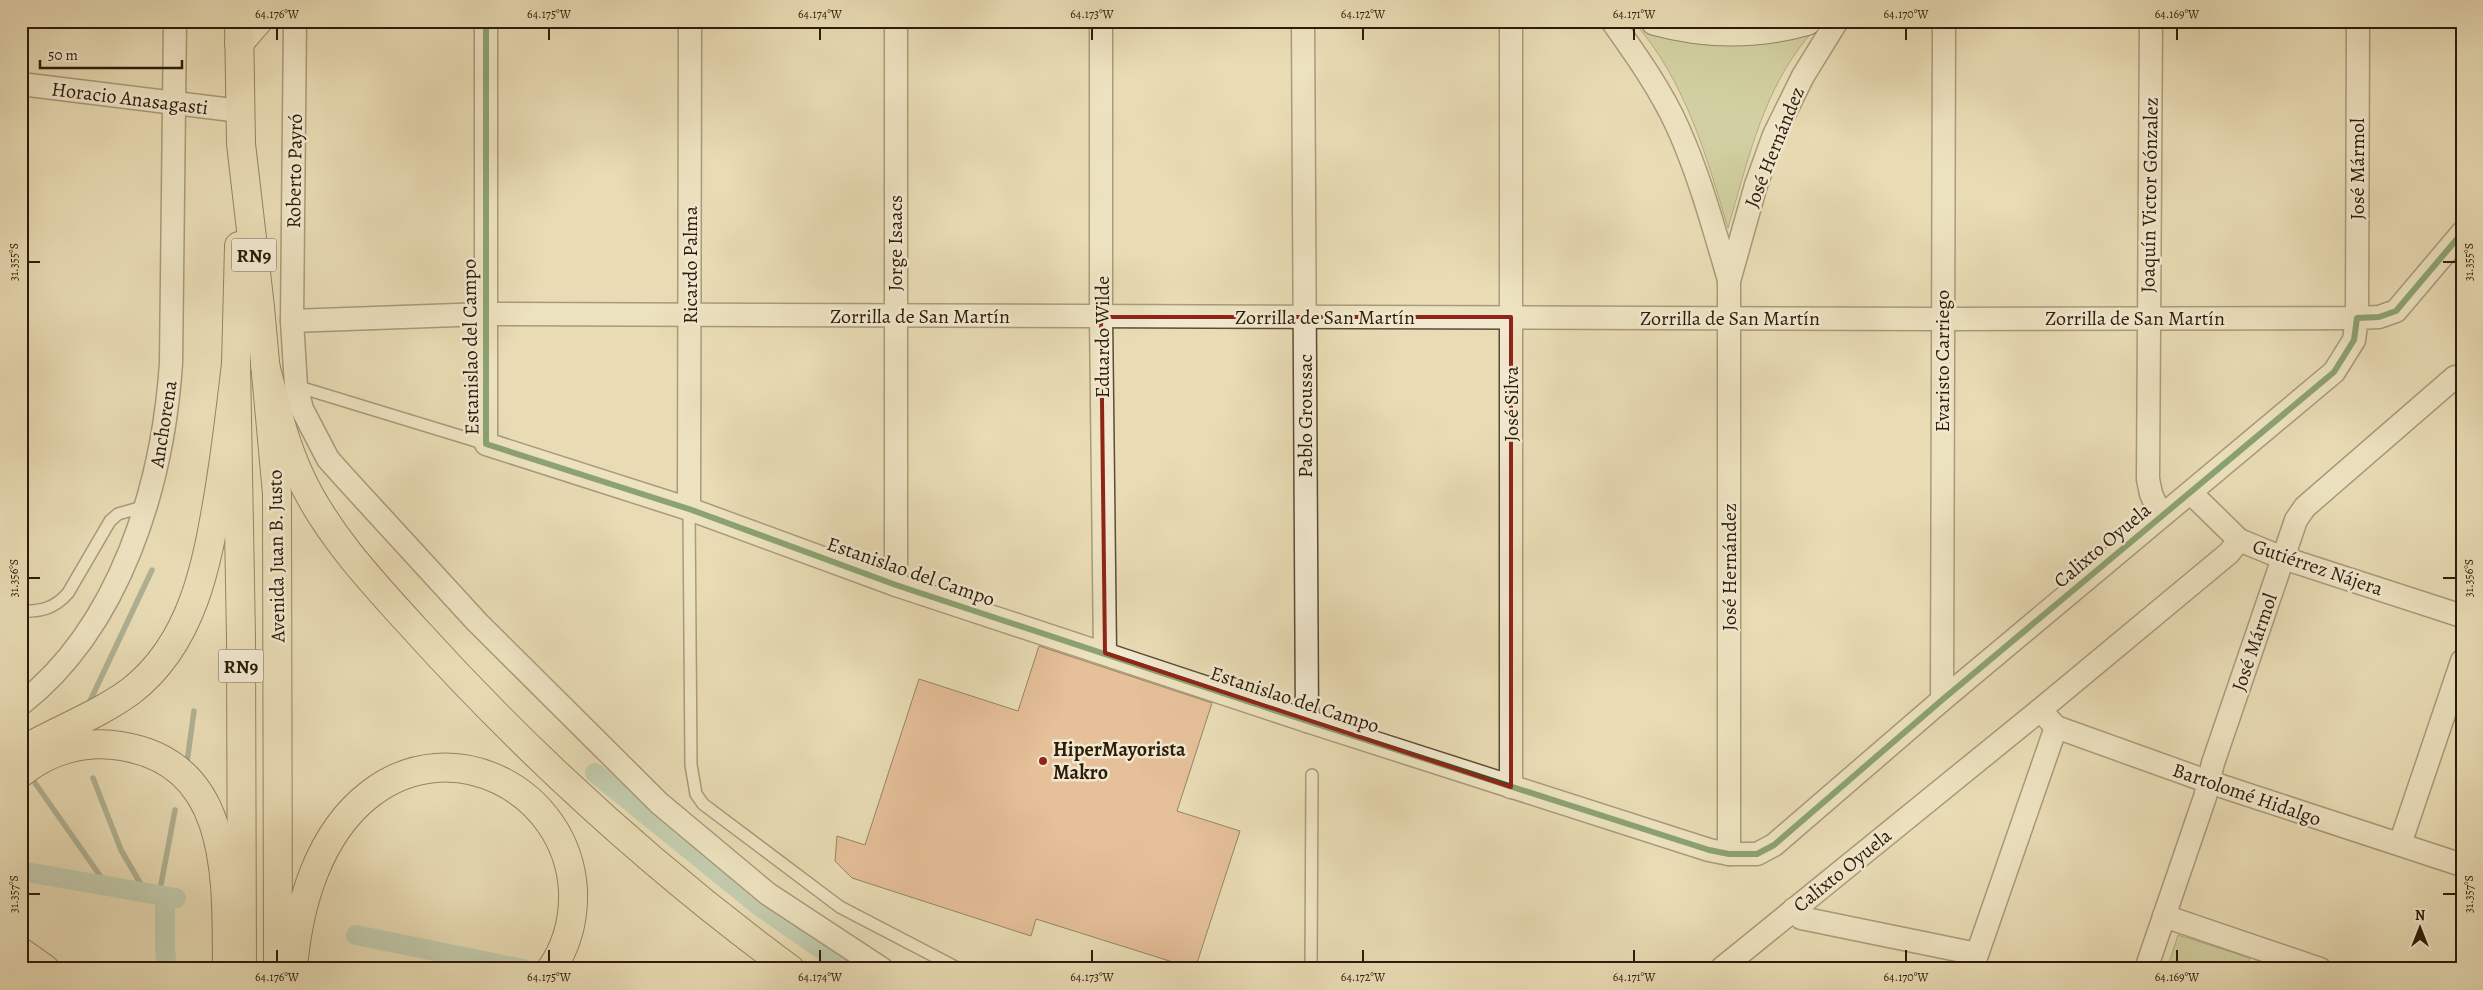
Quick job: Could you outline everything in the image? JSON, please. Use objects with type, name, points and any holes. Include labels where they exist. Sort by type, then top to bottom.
[{"type":"main road","name":"Avenida Juan B. Justo","points":[[239,32],[241,144],[236,364],[241,666],[242,969]]},
{"type":"main road","name":"Avenida Juan B. Justo","points":[[241,144],[265,365],[278,526],[278,969]]},
{"type":"main road","points":[[21,751],[112,704],[132,689],[165,653],[189,615],[206,563],[213,528],[228,438],[236,364]]},
{"type":"main road","points":[[265,365],[285,441],[299,475],[334,532],[386,597],[505,724],[596,811],[721,918],[790,969]]},
{"type":"main road","points":[[21,773],[43,758],[60,751],[102,744],[128,747],[144,752],[159,758],[184,776],[204,800],[211,814],[221,846],[226,883],[227,969]]},
{"type":"main road","points":[[292,969],[294,948],[306,894],[315,869],[340,826],[369,794],[387,782],[416,772],[454,768],[476,771],[496,778],[523,794],[542,813],[562,845],[569,863],[574,900],[571,922],[564,945],[551,969]]},
{"type":"main road","points":[[21,952],[44,969]]},
{"type":"street","points":[[239,32],[258,21]]},
{"type":"street","name":"Roberto Payró","points":[[296,21],[292,320],[296,386],[302,409],[328,459],[477,622],[659,803],[737,869],[803,918],[882,969]]},
{"type":"street","name":"Estanislao del Campo","points":[[486,21],[486,444],[689,509],[896,585],[1307,721],[1709,850],[1729,854]]},
{"type":"street","name":"Ricardo Palma","points":[[689,509],[690,21]]},
{"type":"street","name":"Jorge Isaacs","points":[[896,21],[894,316],[896,585]]},
{"type":"street","name":"Eduardo Wilde","points":[[1101,21],[1101,317],[1105,653]]},
{"type":"street","name":"Pablo Groussac","points":[[1303,21],[1307,721]]},
{"type":"street","name":"José Silva","points":[[1510,21],[1511,787]]},
{"type":"street","name":"José Hernández","points":[[1612,21],[1645,68],[1678,127],[1700,185],[1729,281]]},
{"type":"street","points":[[1655,21],[1716,32],[1781,28],[1808,21]]},
{"type":"street","name":"José Hernández","points":[[1729,854],[1729,281],[1756,185],[1774,135],[1803,76],[1837,21]]},
{"type":"street","name":"Evaristo Carriego","points":[[1942,700],[1944,21]]},
{"type":"street","name":"Joaquín Victor Gónzalez","points":[[2151,21],[2148,479],[2151,494],[2162,516]]},
{"type":"street","name":"José Mármol","points":[[2357,318],[2358,21]]},
{"type":"street","name":"Anchorena","points":[[21,704],[55,672],[76,648],[103,608],[119,577],[146,506],[158,466],[169,402],[171,363],[174,104],[178,24]]},
{"type":"street","name":"Horacio Anasagasti","points":[[21,84],[240,111]]},
{"type":"street","points":[[2357,318],[2379,317],[2396,311],[2462,233]]},
{"type":"street","name":"Zorrilla de San Martín","points":[[292,320],[485,314],[1942,319],[2357,318]]},
{"type":"street","name":"Calixto Oyuela","points":[[1729,854],[1757,854],[1774,846],[1942,700],[2334,372],[2354,340],[2357,318]]},
{"type":"street","name":"José Mármol","points":[[2146,969],[2209,782],[2213,763],[2296,520],[2305,508],[2455,377]]},
{"type":"street","name":"Gutiérrez Nájera","points":[[2191,493],[2239,540],[2283,558],[2462,616]]},
{"type":"street","name":"Calixto Oyuela","points":[[1721,969],[2040,710],[2228,553],[2239,540]]},
{"type":"street","points":[[2400,844],[2462,661]]},
{"type":"street","name":"Bartolomé Hidalgo","points":[[2040,710],[2056,727],[2209,782],[2462,865]]},
{"type":"street","points":[[1794,909],[1801,918],[1974,961],[2056,727]]},
{"type":"street","points":[[2164,916],[2320,969]]},
{"type":"lane","points":[[296,386],[486,444]]},
{"type":"lane","points":[[21,611],[34,612],[59,603],[68,593],[110,521],[128,510],[146,506]]},
{"type":"lane","points":[[689,509],[691,765],[696,794],[703,804],[840,906],[960,969]]},
{"type":"lane","points":[[1311,969],[1312,775]]},
{"type":"highlighted area","points":[[1101,317],[1511,317],[1511,787],[1105,653]]},
{"type":"green space","points":[[1633,21],[1823,21],[1800,47],[1786,67],[1775,89],[1756,134],[1728,228],[1692,119],[1667,68]]},
{"type":"green space","points":[[2178,935],[2250,958],[2246,969],[2167,969]]},
{"type":"building","name":"HiperMayorista Makro","points":[[1039,646],[1212,703],[1177,811],[1240,831],[1195,969],[1036,919],[1031,936],[852,878],[835,861],[837,836],[865,845],[919,679],[1018,711]]},
{"type":"waterway","points":[[90,701],[152,570]]},
{"type":"waterway","points":[[187,762],[194,711]]},
{"type":"waterway","points":[[595,773],[758,905],[850,969]]},
{"type":"waterway","points":[[93,778],[121,850],[146,893]]},
{"type":"waterway","points":[[33,780],[108,887]]},
{"type":"waterway","points":[[159,895],[175,810]]},
{"type":"waterway","points":[[21,871],[176,898]]},
{"type":"waterway","points":[[165,896],[167,969]]},
{"type":"waterway","points":[[356,935],[523,969]]},
{"type":"cycle path","points":[[486,21],[486,444],[689,509],[896,585],[1307,721],[1709,850],[1729,854],[1757,854],[1774,845],[1942,700],[2334,372],[2354,340],[2357,318],[2379,317],[2396,311],[2462,233]]},
{"type":"place","name":"HiperMayorista Makro","points":[[1043,761]]}]
